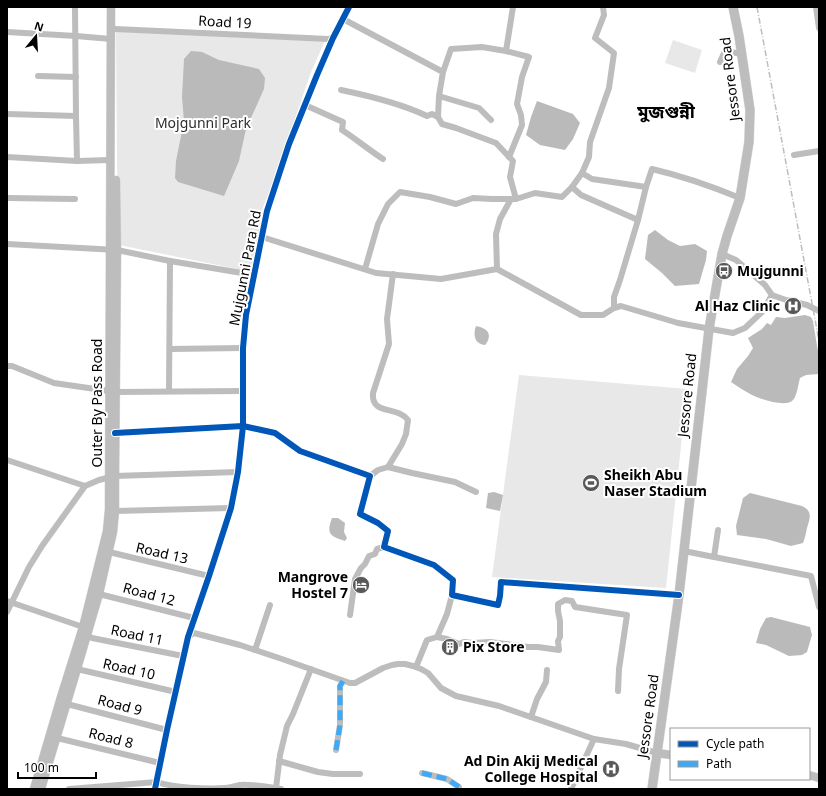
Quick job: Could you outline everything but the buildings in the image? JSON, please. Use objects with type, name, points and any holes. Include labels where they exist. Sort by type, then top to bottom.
[{"type":"highway","name":"Jessore Road","points":[[652,789],[679,595],[709,329],[722,254],[740,198],[749,142],[750,110],[742,54],[733,7]]},
{"type":"main road","name":"Outer By Pass Road","points":[[111,7],[110,160],[114,250]]},
{"type":"main road","name":"Outer By Pass Road","points":[[34,789],[59,705],[99,594],[113,532],[115,511],[112,476],[112,391],[116,160],[116,7]]},
{"type":"main road","name":"Outer By Pass Road","points":[[41,789],[77,669],[107,531],[110,510],[115,433],[112,391]]},
{"type":"main road","points":[[657,753],[670,755]]},
{"type":"street","points":[[75,7],[77,160]]},
{"type":"street","name":"Mujgunni Para Rd","points":[[155,789],[183,656],[194,618],[231,508],[238,472],[243,426],[243,348],[246,316],[267,211],[290,144],[317,75],[333,38],[349,7]]},
{"type":"street","points":[[506,51],[513,7]]},
{"type":"street","points":[[365,269],[378,224],[388,204],[400,192],[430,197],[456,204],[473,198],[513,199],[536,193],[562,197],[572,187],[582,173],[588,157],[590,142],[609,88],[614,53],[595,38],[604,15],[603,7]]},
{"type":"street","points":[[816,7],[819,28]]},
{"type":"street","points":[[343,19],[443,72]]},
{"type":"street","name":"Road 19","points":[[115,29],[328,39],[333,38]]},
{"type":"street","points":[[7,32],[111,39]]},
{"type":"street","points":[[497,269],[496,234],[500,219],[513,199],[510,176],[513,161],[509,157],[496,144],[442,124],[438,117],[439,96],[443,72],[451,49],[482,47],[529,57],[522,77],[517,104],[521,115],[522,125],[509,157]]},
{"type":"street","points":[[720,62],[725,51],[742,54]]},
{"type":"street","points":[[38,76],[76,77]]},
{"type":"street","points":[[341,90],[402,105],[427,116],[432,114],[438,117]]},
{"type":"street","points":[[439,96],[479,108],[492,120]]},
{"type":"street","points":[[305,105],[343,122],[342,130],[383,159]]},
{"type":"street","points":[[7,114],[76,116]]},
{"type":"street","points":[[794,155],[819,152]]},
{"type":"street","points":[[7,157],[110,160]]},
{"type":"street","points":[[614,308],[614,297],[638,220],[652,168],[676,174],[740,198]]},
{"type":"street","points":[[582,173],[592,178],[646,187]]},
{"type":"street","points":[[572,187],[581,195],[638,220]]},
{"type":"street","points":[[7,198],[75,199]]},
{"type":"street","points":[[262,237],[376,273],[441,279],[497,269],[581,315],[603,315],[614,308],[621,306],[678,323],[733,333],[745,328],[762,312],[772,295]]},
{"type":"street","points":[[7,244],[114,250],[254,275]]},
{"type":"street","points":[[722,254],[736,260],[765,286],[772,295],[807,305],[819,311]]},
{"type":"street","points":[[170,261],[170,391]]},
{"type":"street","points":[[388,467],[402,444],[406,434],[408,420],[399,412],[379,408],[374,404],[372,399],[389,344],[387,319],[393,274]]},
{"type":"street","points":[[170,349],[243,348]]},
{"type":"street","points":[[7,366],[12,366],[54,383],[112,391],[243,391]]},
{"type":"street","points":[[115,433],[243,426],[275,433],[300,451],[370,476]]},
{"type":"street","points":[[7,460],[85,486]]},
{"type":"street","points":[[384,547],[388,531],[378,523],[360,514],[370,476],[378,470],[388,467],[455,482],[476,492]]},
{"type":"street","points":[[7,612],[9,602],[42,546],[85,486],[112,476],[238,472]]},
{"type":"street","points":[[115,511],[231,508]]},
{"type":"street","points":[[714,557],[718,530]]},
{"type":"street","points":[[350,615],[355,579],[369,556],[375,554],[377,549],[384,547],[434,565],[453,580],[448,614],[437,637]]},
{"type":"street","points":[[684,551],[811,576],[819,607]]},
{"type":"street","name":"Road 13","points":[[108,552],[209,576]]},
{"type":"street","points":[[452,595],[498,605],[501,582],[679,595]]},
{"type":"street","name":"Road 12","points":[[99,594],[194,618]]},
{"type":"street","points":[[416,667],[427,640],[437,637],[459,644],[464,642],[490,642],[559,650],[558,641],[560,637],[558,604],[566,600],[572,602],[575,607],[627,615],[619,669],[618,691]]},
{"type":"street","name":"Road 11","points":[[9,602],[85,631],[92,638],[183,656]]},
{"type":"street","points":[[255,650],[270,605]]},
{"type":"street","points":[[188,637],[194,633],[240,645],[350,683],[383,668],[398,664],[405,664],[421,668],[428,673],[441,688],[456,696],[499,706],[594,739],[626,744],[657,753]]},
{"type":"street","name":"Road 10","points":[[77,669],[176,692]]},
{"type":"street","points":[[69,789],[125,787],[157,782],[165,785],[201,788],[226,789],[241,785],[278,789],[282,745],[287,726],[311,670]]},
{"type":"street","points":[[531,717],[546,682],[547,670]]},
{"type":"street","points":[[336,750],[340,724],[340,686],[343,681]]},
{"type":"street","name":"Road 9","points":[[67,704],[167,730]]},
{"type":"street","name":"Road 8","points":[[57,738],[160,763]]},
{"type":"street","points":[[571,789],[594,739]]},
{"type":"street","points":[[280,761],[318,772],[333,774],[360,774]]},
{"type":"street","points":[[422,773],[448,779],[459,787],[459,789]]},
{"type":"green space","name":"Mojgunni Park","points":[[116,31],[325,41],[311,72],[277,172],[262,210],[261,237],[252,272],[119,245]]},
{"type":"green space","points":[[673,40],[702,50],[695,73],[665,63]]},
{"type":"green space","name":"Sheikh Abu Naser Stadium","points":[[519,375],[687,389],[666,588],[492,577]]},
{"type":"shaded area","points":[[191,51],[202,52],[219,60],[259,69],[265,78],[264,89],[246,129],[239,161],[224,196],[178,182],[175,178],[176,161],[184,121],[182,97],[184,59]]},
{"type":"shaded area","points":[[537,101],[573,114],[580,123],[573,139],[565,150],[540,145],[526,135]]},
{"type":"shaded area","points":[[655,230],[668,240],[680,246],[695,244],[707,251],[699,284],[675,286],[645,259],[648,235]]},
{"type":"shaded area","points":[[805,315],[811,317],[813,321],[819,355],[819,374],[806,375],[800,378],[796,394],[792,401],[788,403],[778,403],[766,400],[752,395],[731,382],[737,369],[753,348],[748,338],[762,329],[767,323],[771,325],[776,317],[785,318]]},
{"type":"shaded area","points":[[476,326],[484,328],[488,332],[489,338],[485,345],[479,343],[475,338]]},
{"type":"shaded area","points":[[494,492],[503,495],[500,511],[486,508],[488,493]]},
{"type":"shaded area","points":[[750,493],[802,506],[808,510],[810,518],[803,543],[791,546],[766,539],[737,535],[736,526],[743,498]]},
{"type":"shaded area","points":[[332,518],[338,518],[345,523],[344,532],[347,538],[345,541],[336,538],[331,534],[329,528]]},
{"type":"shaded area","points":[[771,617],[810,627],[812,635],[807,652],[802,655],[789,656],[766,645],[756,643],[760,629],[766,618]]},
{"type":"railway","points":[[757,7],[819,341]]},
{"type":"marked path","points":[[336,750],[340,725],[340,686],[343,681]]},
{"type":"marked path","points":[[422,773],[447,779],[459,787],[459,789]]},
{"type":"cycle path","points":[[155,789],[188,637],[231,508],[238,472],[243,426],[243,348],[246,315],[267,211],[289,144],[333,38],[349,7]]},
{"type":"cycle path","points":[[115,433],[243,426],[275,433],[300,451],[370,476],[360,514],[378,523],[388,531],[384,547],[434,565],[453,580],[452,595],[498,605],[501,582],[679,595]]},
{"type":"place","name":"Mujgunni","points":[[724,271]]},
{"type":"place","name":"Al Haz Clinic","points":[[793,306]]},
{"type":"place","name":"Sheikh Abu Naser Stadium","points":[[591,483]]},
{"type":"place","name":"Mangrove Hostel 7","points":[[361,585]]},
{"type":"place","name":"Pix Store","points":[[450,647]]},
{"type":"place","name":"Ad Din Akij Medical College Hospital","points":[[611,769]]},
{"type":"district","name":"মুজগুন্নী","points":[[666,112]]}]
